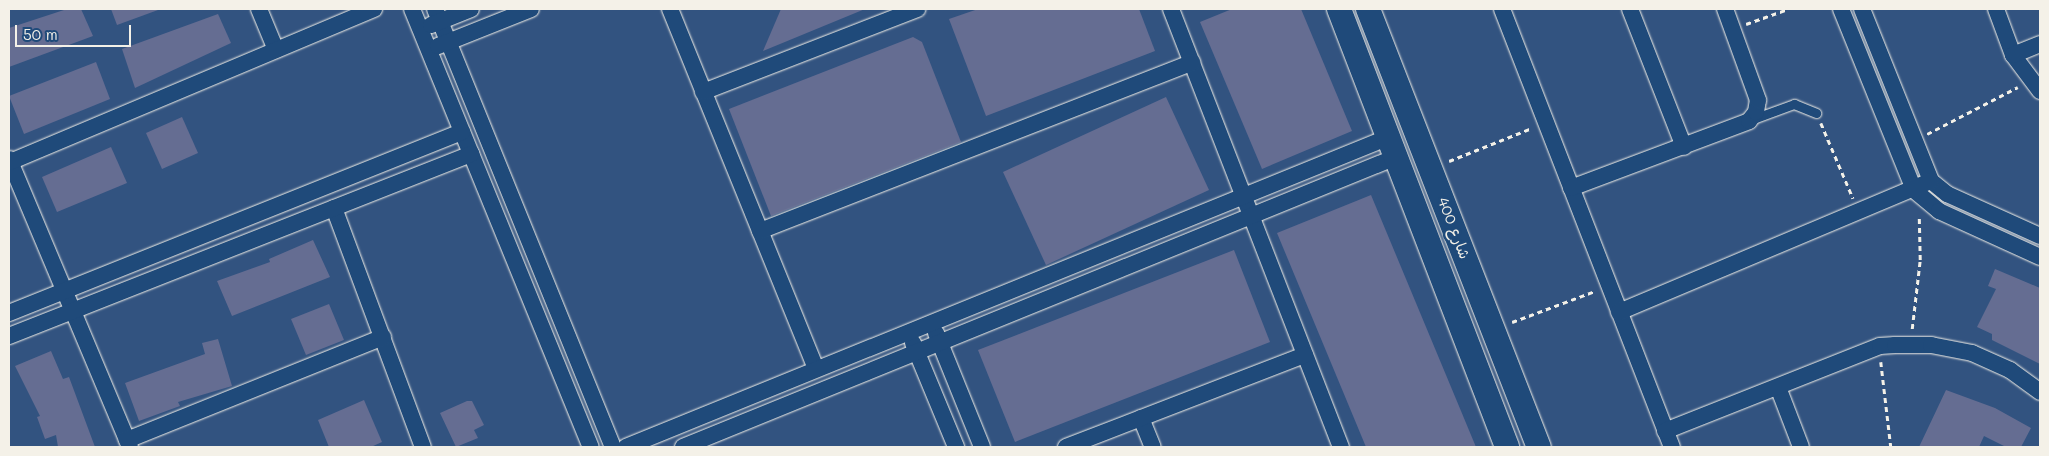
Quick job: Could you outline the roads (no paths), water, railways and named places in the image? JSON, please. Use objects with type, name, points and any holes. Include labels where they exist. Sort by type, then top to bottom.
[{"type":"street","points":[[259,9],[276,50]]},
{"type":"street","points":[[374,9],[9,160],[129,444],[383,337]]},
{"type":"street","points":[[412,9],[591,447]]},
{"type":"street","points":[[421,29],[438,15],[471,9]]},
{"type":"street","points":[[429,50],[531,9]]},
{"type":"street","points":[[670,9],[816,369]]},
{"type":"street","points":[[703,92],[917,9]]},
{"type":"street","points":[[1170,9],[1341,447]]},
{"type":"street","name":"شارع 400","points":[[1338,9],[1507,447]]},
{"type":"street","name":"شارع 400","points":[[1368,9],[1539,447]]},
{"type":"street","points":[[1502,9],[1672,447]]},
{"type":"street","points":[[1630,9],[1684,147]]},
{"type":"street","points":[[1571,188],[1684,147],[1748,121],[1756,112],[1758,100],[1725,9]]},
{"type":"street","points":[[1841,9],[1916,193],[1939,211],[2040,257]]},
{"type":"street","points":[[1862,9],[1913,142],[1931,181],[1947,194],[2040,236]]},
{"type":"street","points":[[1996,9],[2013,55],[2035,86]]},
{"type":"street","points":[[438,15],[613,447]]},
{"type":"street","points":[[2013,55],[2040,44]]},
{"type":"street","points":[[760,231],[1192,63]]},
{"type":"street","points":[[682,447],[1251,216],[1392,147],[1415,127]]},
{"type":"street","points":[[9,313],[462,132]]},
{"type":"street","points":[[626,447],[1244,196],[1392,147]]},
{"type":"street","points":[[9,336],[471,154]]},
{"type":"street","points":[[1620,312],[1859,212],[1916,193],[1931,181]]},
{"type":"street","points":[[334,208],[423,447]]},
{"type":"street","points":[[932,322],[982,447]]},
{"type":"street","points":[[908,332],[956,447]]},
{"type":"street","points":[[1665,431],[1880,346],[1910,344],[1951,348],[1978,356],[2010,370],[2040,392]]},
{"type":"street","points":[[1066,447],[1305,355]]},
{"type":"street","points":[[1778,387],[1800,447]]},
{"type":"street","points":[[1141,418],[1153,447]]},
{"type":"lane","points":[[1748,121],[1794,104],[1816,113]]}]
